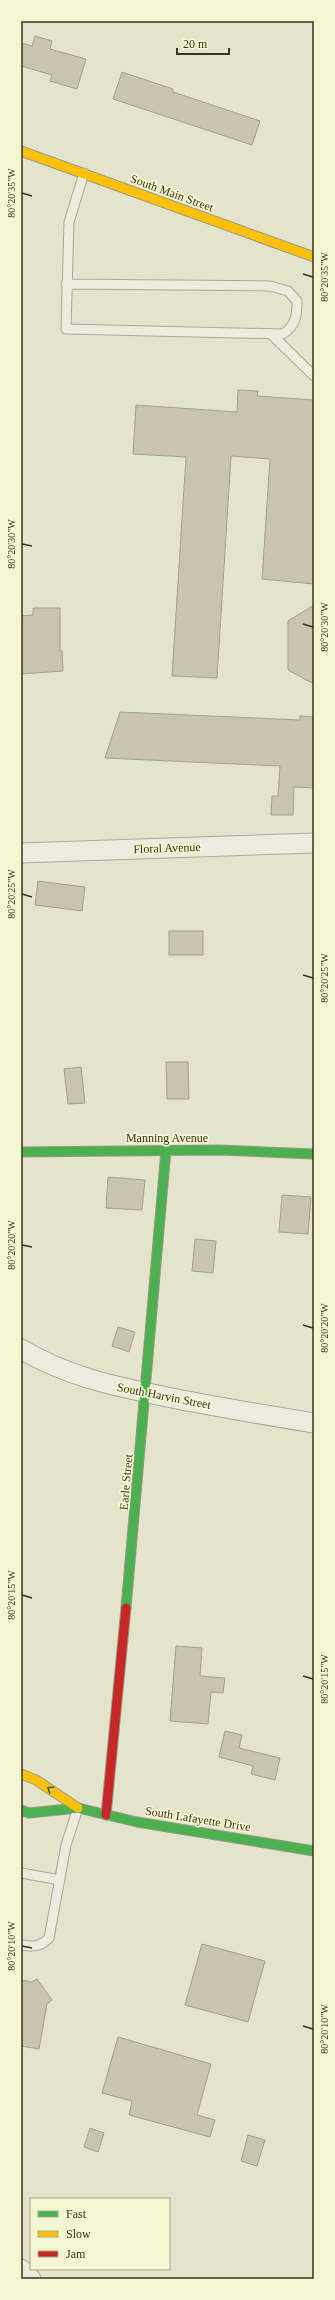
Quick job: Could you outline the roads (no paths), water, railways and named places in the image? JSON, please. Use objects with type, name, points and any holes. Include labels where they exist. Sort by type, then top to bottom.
[{"type":"street","name":"South Main Street","points":[[21,151],[314,258]]},
{"type":"street","name":"Floral Avenue","points":[[21,853],[314,843]]},
{"type":"street","name":"Manning Avenue","points":[[21,1152],[166,1150],[314,1154]]},
{"type":"street","name":"Earle Street","points":[[106,1815],[146,1393],[166,1150]]},
{"type":"street","name":"South Harvin Street","points":[[21,1349],[42,1362],[78,1377],[146,1393],[314,1424]]},
{"type":"street","name":"South Lafayette Drive","points":[[21,1774],[36,1780],[78,1808],[106,1815],[314,1851]]},
{"type":"street","name":"South Lafayette Drive","points":[[21,1810],[29,1813],[78,1808]]},
{"type":"street","points":[[21,2269],[31,2279]]},
{"type":"lane","points":[[66,284],[270,286],[288,291],[297,301],[297,316],[292,328],[283,334],[66,329],[66,284],[69,222],[84,173]]},
{"type":"lane","points":[[271,334],[314,376]]},
{"type":"lane","points":[[21,1945],[31,1947],[42,1945],[49,1938],[66,1845],[78,1808]]},
{"type":"lane","points":[[21,1873],[60,1880]]}]
